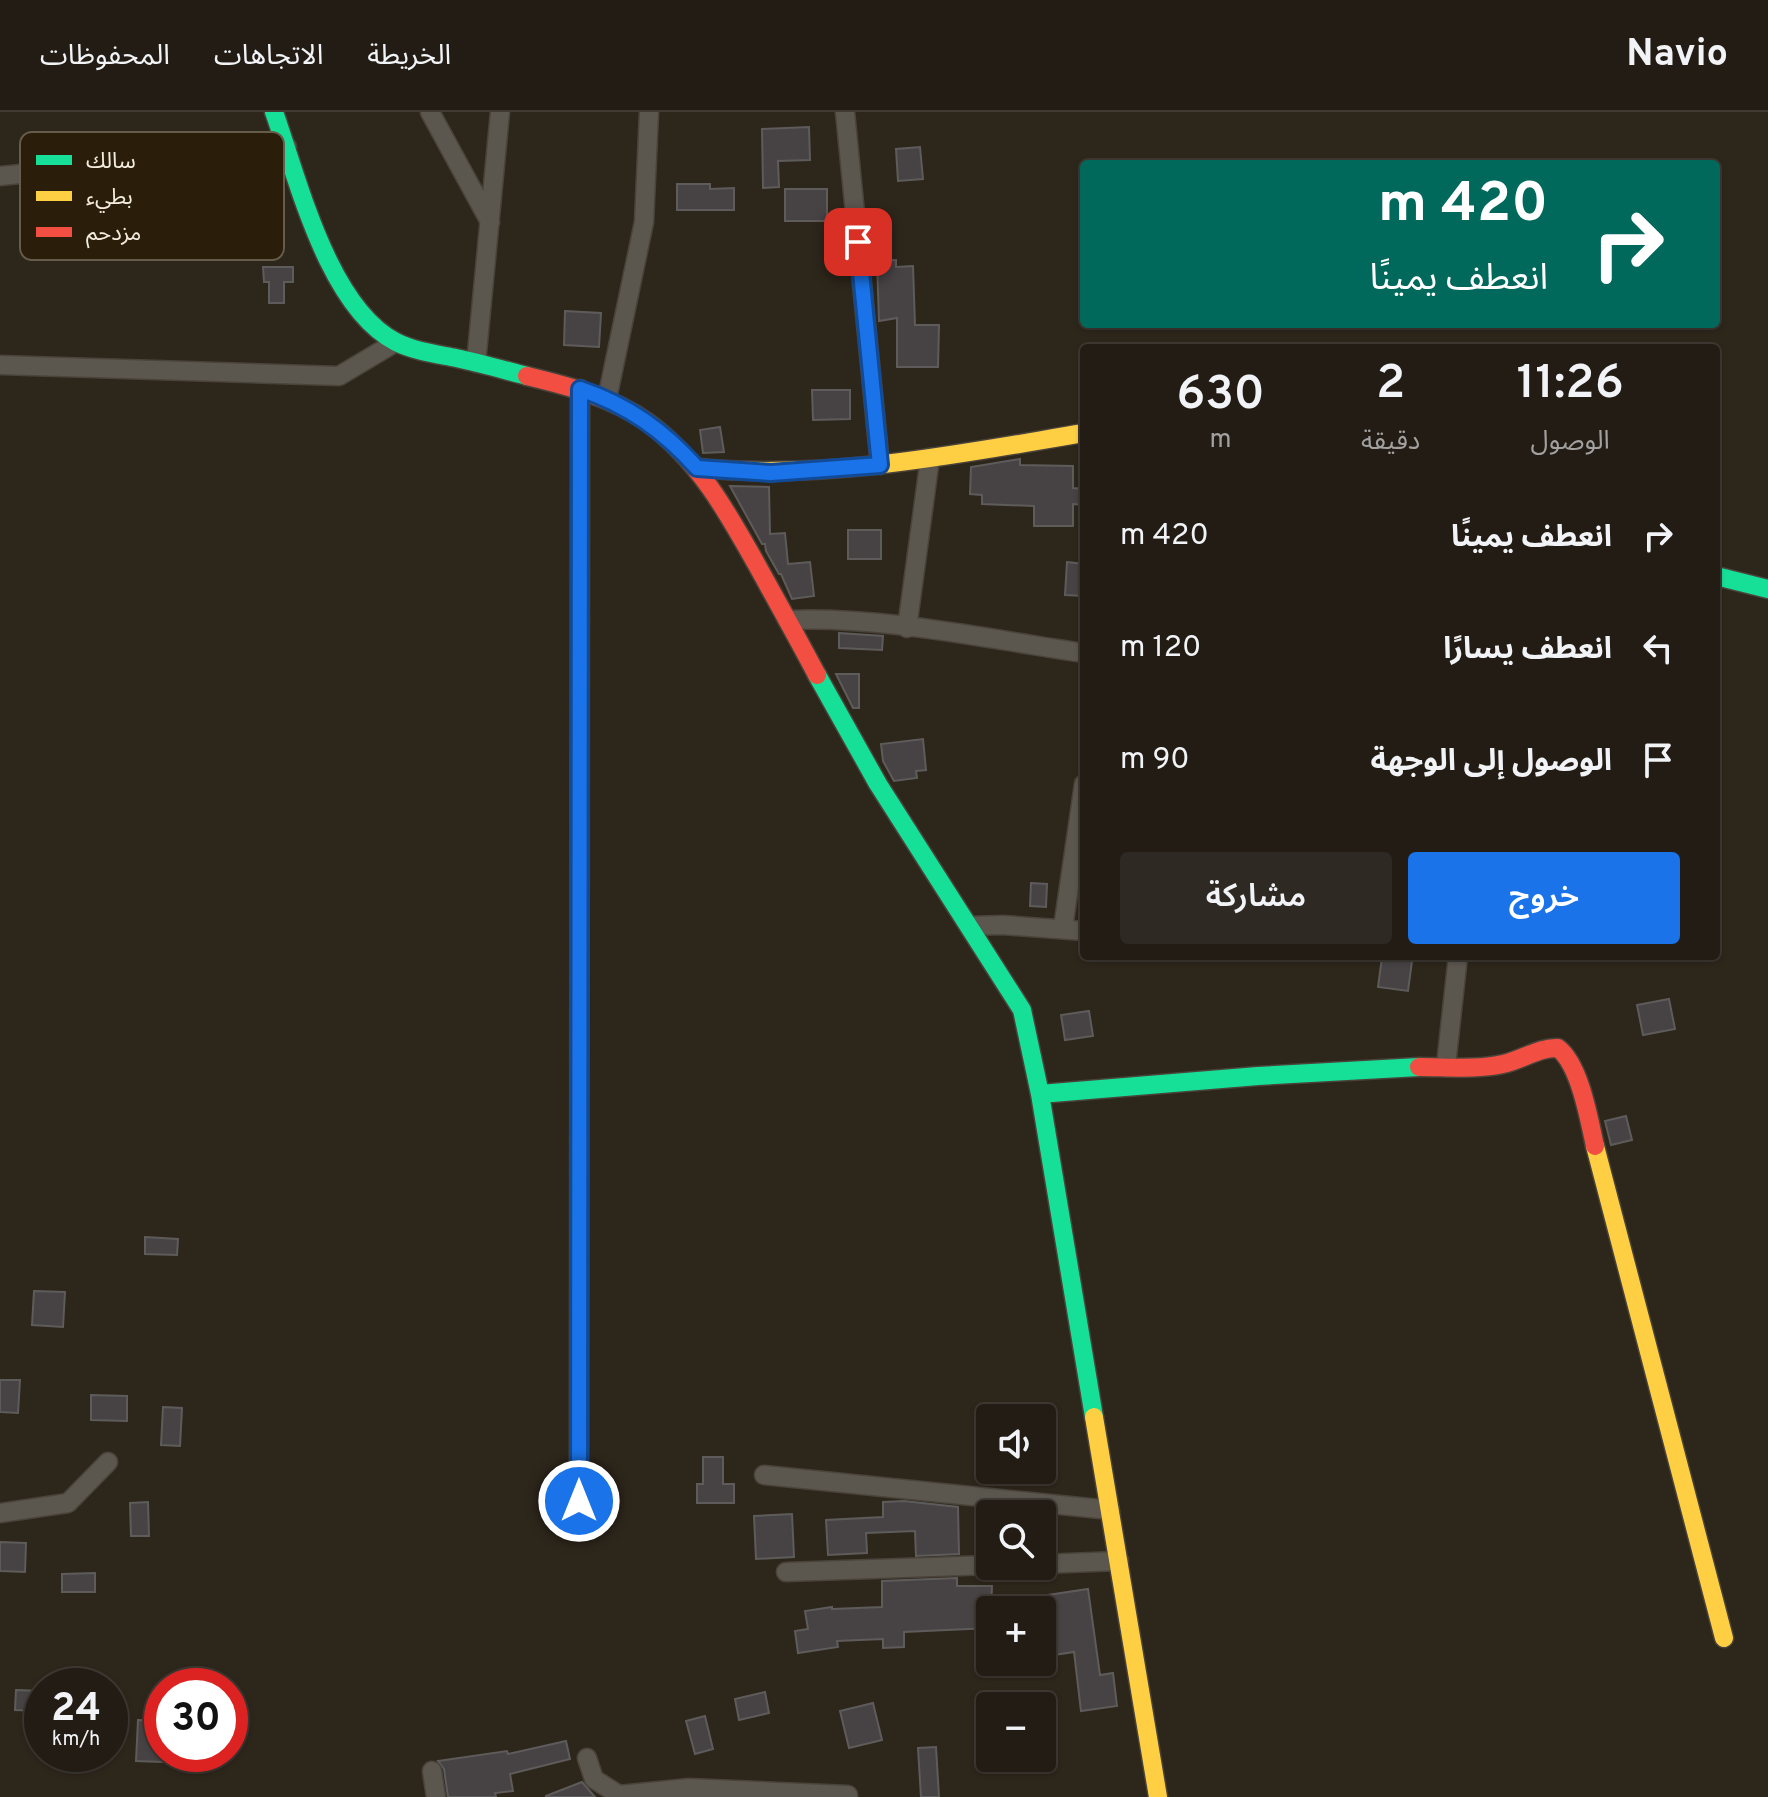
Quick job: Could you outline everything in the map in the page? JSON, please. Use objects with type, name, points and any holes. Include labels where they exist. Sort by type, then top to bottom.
[{"type":"street","points":[[274,112],[281,132]]},
{"type":"street","points":[[430,112],[490,222]]},
{"type":"street","points":[[476,363],[500,112]]},
{"type":"street","points":[[607,399],[644,222],[649,112]]},
{"type":"street","points":[[845,112],[880,465]]},
{"type":"street","points":[[284,139],[323,252],[356,305],[396,342],[580,389],[607,399],[662,432],[697,468],[726,510],[878,784],[1022,1010],[1040,1094],[1158,1797]]},
{"type":"street","points":[[0,176],[20,174]]},
{"type":"street","points":[[0,365],[339,376],[396,342]]},
{"type":"street","points":[[579,1501],[580,389]]},
{"type":"street","points":[[697,468],[771,473],[880,465],[1080,434]]},
{"type":"street","points":[[907,628],[930,458]]},
{"type":"street","points":[[1720,577],[1768,589]]},
{"type":"street","points":[[787,620],[847,620],[1080,652]]},
{"type":"street","points":[[1063,928],[1080,811]]},
{"type":"street","points":[[970,926],[1080,930]]},
{"type":"street","points":[[1446,1065],[1458,960]]},
{"type":"street","points":[[1040,1094],[1315,1072],[1494,1065],[1551,1048],[1561,1049],[1567,1056],[1584,1102],[1724,1638]]},
{"type":"street","points":[[0,1513],[68,1503],[108,1462]]},
{"type":"street","points":[[764,1475],[1110,1510]]},
{"type":"street","points":[[1056,1563],[1119,1561]]},
{"type":"street","points":[[786,1572],[976,1565]]},
{"type":"street","points":[[587,1758],[594,1779],[619,1795],[689,1788],[730,1788],[848,1797]]},
{"type":"street","points":[[432,1771],[436,1797]]},
{"type":"building","points":[[809,127],[810,160],[778,161],[779,187],[763,188],[762,129]]},
{"type":"building","points":[[920,147],[923,179],[898,181],[896,149]]},
{"type":"building","points":[[677,184],[710,184],[710,189],[734,188],[734,210],[677,210]]},
{"type":"building","points":[[785,189],[827,189],[827,221],[785,221]]},
{"type":"building","points":[[896,260],[896,267],[913,266],[915,325],[939,325],[938,367],[897,367],[897,318],[879,321],[877,261]]},
{"type":"building","points":[[263,267],[293,267],[293,282],[284,282],[284,303],[269,303],[269,282],[264,282]]},
{"type":"building","points":[[565,311],[601,313],[599,347],[564,345]]},
{"type":"building","points":[[812,390],[850,390],[850,419],[813,420]]},
{"type":"building","points":[[720,427],[724,452],[703,453],[700,430]]},
{"type":"building","points":[[1020,459],[1020,465],[1073,466],[1073,488],[1080,489],[1080,505],[1073,504],[1073,526],[1034,526],[1034,506],[982,504],[982,495],[970,494],[971,467]]},
{"type":"building","points":[[730,486],[769,487],[770,534],[785,533],[788,564],[810,562],[814,596],[792,599],[765,544],[762,544]]},
{"type":"building","points":[[848,530],[881,530],[881,559],[848,559]]},
{"type":"building","points":[[1067,562],[1080,564],[1080,596],[1065,595]]},
{"type":"building","points":[[839,633],[883,636],[882,650],[839,648]]},
{"type":"building","points":[[836,674],[859,674],[859,708],[853,708]]},
{"type":"building","points":[[923,739],[926,770],[916,771],[917,778],[894,781],[883,761],[881,744]]},
{"type":"building","points":[[1031,883],[1047,884],[1046,907],[1030,906]]},
{"type":"building","points":[[1382,960],[1412,961],[1408,991],[1378,987]]},
{"type":"building","points":[[1669,999],[1675,1029],[1643,1035],[1637,1005]]},
{"type":"building","points":[[1089,1011],[1093,1036],[1065,1040],[1061,1015]]},
{"type":"building","points":[[1626,1116],[1632,1140],[1611,1145],[1605,1121]]},
{"type":"building","points":[[145,1237],[178,1239],[177,1255],[145,1254]]},
{"type":"building","points":[[34,1291],[65,1292],[63,1327],[32,1325]]},
{"type":"building","points":[[0,1380],[20,1380],[18,1413],[0,1412]]},
{"type":"building","points":[[91,1395],[127,1396],[127,1421],[91,1420]]},
{"type":"building","points":[[163,1407],[182,1408],[180,1446],[161,1445]]},
{"type":"building","points":[[703,1457],[723,1457],[723,1484],[734,1484],[734,1503],[697,1503],[697,1484],[703,1484]]},
{"type":"building","points":[[148,1502],[149,1536],[131,1536],[130,1503]]},
{"type":"building","points":[[883,1502],[958,1507],[959,1554],[916,1556],[915,1531],[866,1533],[867,1553],[828,1555],[826,1520],[883,1517]]},
{"type":"building","points":[[792,1514],[794,1557],[756,1559],[754,1516]]},
{"type":"building","points":[[0,1542],[26,1543],[25,1572],[0,1571]]},
{"type":"building","points":[[95,1573],[95,1592],[62,1592],[62,1574]]},
{"type":"building","points":[[957,1578],[957,1586],[992,1586],[992,1596],[976,1596],[976,1629],[904,1632],[904,1647],[883,1648],[883,1639],[837,1641],[838,1647],[798,1653],[795,1631],[808,1629],[805,1611],[832,1607],[882,1607],[882,1581]]},
{"type":"building","points":[[1088,1589],[1100,1675],[1113,1673],[1117,1706],[1081,1711],[1074,1652],[1056,1655],[1056,1596],[1041,1596]]},
{"type":"building","points":[[16,1690],[24,1690],[24,1710],[15,1710]]},
{"type":"building","points":[[765,1692],[769,1713],[739,1720],[735,1699]]},
{"type":"building","points":[[873,1703],[882,1740],[849,1748],[840,1711]]},
{"type":"building","points":[[705,1716],[713,1749],[695,1754],[686,1721]]},
{"type":"building","points":[[138,1720],[144,1720],[144,1761],[136,1761]]},
{"type":"building","points":[[566,1741],[570,1759],[510,1774],[513,1791],[495,1793],[496,1797],[448,1797],[444,1769],[438,1761],[507,1751],[508,1754]]},
{"type":"building","points":[[936,1747],[939,1797],[921,1797],[918,1748]]},
{"type":"building","points":[[582,1782],[595,1797],[546,1797],[546,1796]]},
{"type":"traffic: fast","points":[[274,112],[281,132]]},
{"type":"traffic: fast","points":[[284,142],[318,239],[352,301],[372,325],[410,348],[527,376]]},
{"type":"traffic: fast","points":[[1720,577],[1768,589]]},
{"type":"traffic: fast","points":[[817,675],[878,784],[1022,1010],[1040,1094],[1094,1417]]},
{"type":"traffic: fast","points":[[1040,1094],[1258,1076],[1419,1067]]},
{"type":"traffic: slow","points":[[697,468],[747,471],[844,468],[939,457],[1080,434]]},
{"type":"traffic: slow","points":[[1595,1146],[1724,1638]]},
{"type":"traffic: slow","points":[[1094,1417],[1158,1797]]},
{"type":"traffic: jam","points":[[527,376],[574,388],[619,406],[647,422],[682,453],[735,527],[817,675]]},
{"type":"traffic: jam","points":[[1419,1067],[1493,1066],[1558,1048],[1578,1079],[1595,1146]]},
{"type":"route","points":[[579,1501],[580,389],[602,396],[643,418],[662,432],[697,468],[771,473],[880,465],[858,242]]}]
